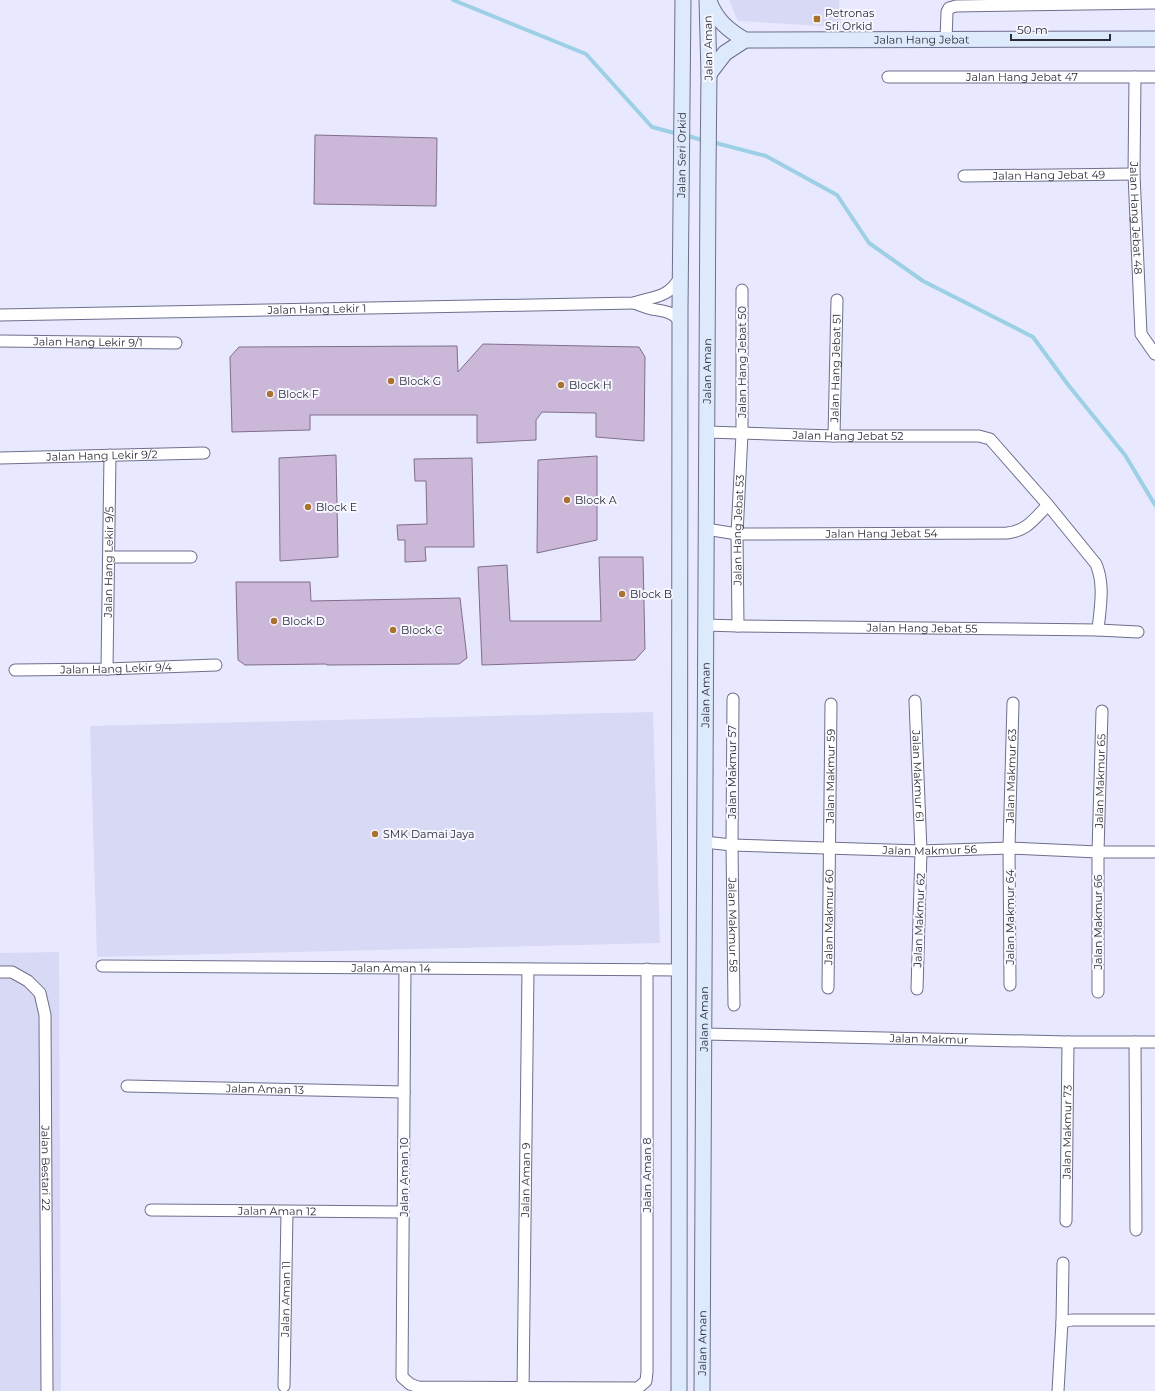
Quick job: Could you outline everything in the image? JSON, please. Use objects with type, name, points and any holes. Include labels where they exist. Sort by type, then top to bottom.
[{"type":"main road","name":"Jalan Seri Orkid","points":[[680,315],[683,0]]},
{"type":"main road","points":[[708,0],[713,12],[721,22],[745,40],[725,54],[709,74]]},
{"type":"main road","name":"Jalan Aman","points":[[702,1391],[709,74],[708,0]]},
{"type":"main road","name":"Jalan Hang Jebat","points":[[745,40],[1155,39]]},
{"type":"main road","points":[[679,1391],[680,315]]},
{"type":"street","points":[[946,40],[947,12],[950,8],[956,6],[1155,3]]},
{"type":"street","name":"Jalan Hang Jebat 47","points":[[888,77],[1155,77]]},
{"type":"street","name":"Jalan Hang Jebat 48","points":[[1136,77],[1134,174],[1140,334],[1155,354]]},
{"type":"street","name":"Jalan Hang Jebat 49","points":[[964,176],[1134,174]]},
{"type":"street","name":"Jalan Hang Lekir 1","points":[[0,315],[634,303],[663,295],[674,288],[681,277]]},
{"type":"street","name":"Jalan Hang Jebat 50","points":[[742,290],[742,434]]},
{"type":"street","name":"Jalan Hang Jebat 51","points":[[834,436],[837,300]]},
{"type":"street","name":"Jalan Hang Lekir 1","points":[[634,303],[651,309],[660,309],[676,316],[680,315]]},
{"type":"street","name":"Jalan Hang Lekir 9/1","points":[[0,341],[176,343]]},
{"type":"street","name":"Jalan Hang Jebat 52","points":[[706,432],[834,436],[979,436],[990,439],[1048,505]]},
{"type":"street","name":"Jalan Hang Jebat 53","points":[[738,626],[737,534],[742,434]]},
{"type":"street","name":"Jalan Hang Lekir 9/2","points":[[0,458],[204,453]]},
{"type":"street","name":"Jalan Hang Lekir 9/5","points":[[107,669],[110,455]]},
{"type":"street","points":[[1048,505],[1096,564],[1101,583],[1098,630]]},
{"type":"street","name":"Jalan Hang Jebat 54","points":[[706,529],[737,534],[1007,533],[1016,532],[1023,529],[1048,505]]},
{"type":"street","points":[[109,558],[191,557]]},
{"type":"street","name":"Jalan Hang Jebat 55","points":[[705,625],[1098,630],[1138,632]]},
{"type":"street","name":"Jalan Hang Lekir 9/4","points":[[15,670],[107,669],[216,665]]},
{"type":"street","name":"Jalan Makmur 57","points":[[732,845],[733,699]]},
{"type":"street","name":"Jalan Makmur 61","points":[[915,701],[921,851]]},
{"type":"street","name":"Jalan Makmur 59","points":[[829,847],[830,704]]},
{"type":"street","name":"Jalan Makmur 63","points":[[1009,848],[1013,704]]},
{"type":"street","name":"Jalan Makmur 65","points":[[1098,852],[1102,711]]},
{"type":"street","name":"Jalan Makmur 56","points":[[704,842],[732,845],[921,851],[1009,848],[1098,852],[1155,852]]},
{"type":"street","name":"Jalan Makmur 58","points":[[732,845],[734,1005]]},
{"type":"street","name":"Jalan Makmur 60","points":[[828,988],[829,847]]},
{"type":"street","name":"Jalan Makmur 64","points":[[1009,848],[1010,985]]},
{"type":"street","name":"Jalan Makmur 62","points":[[918,989],[921,851]]},
{"type":"street","name":"Jalan Makmur 66","points":[[1098,852],[1098,992]]},
{"type":"street","name":"Jalan Aman 14","points":[[102,966],[679,970]]},
{"type":"street","name":"Jalan Aman 10","points":[[405,968],[402,1377],[410,1384],[418,1387],[523,1390]]},
{"type":"street","name":"Jalan Aman 9","points":[[523,1390],[528,969]]},
{"type":"street","name":"Jalan Aman 8","points":[[523,1390],[638,1388],[646,1381],[647,970]]},
{"type":"street","name":"Jalan Bestari 22","points":[[0,972],[12,972],[28,981],[40,993],[45,1015],[47,1391]]},
{"type":"street","name":"Jalan Makmur","points":[[704,1034],[1068,1042],[1155,1042]]},
{"type":"street","name":"Jalan Makmur 73","points":[[1066,1221],[1068,1042]]},
{"type":"street","points":[[1135,1042],[1136,1230]]},
{"type":"street","name":"Jalan Aman 13","points":[[127,1086],[404,1092]]},
{"type":"street","name":"Jalan Aman 12","points":[[151,1210],[403,1212]]},
{"type":"street","name":"Jalan Aman 11","points":[[284,1386],[287,1212]]},
{"type":"street","points":[[1058,1391],[1062,1322],[1063,1263]]},
{"type":"street","points":[[1062,1322],[1072,1320],[1155,1320]]},
{"type":"shaded area","points":[[729,0],[839,0],[841,27],[738,21]]},
{"type":"shaded area","name":"SMK Damai Jaya","points":[[653,712],[660,943],[97,957],[90,726]]},
{"type":"shaded area","points":[[59,952],[61,1391],[0,1391],[0,953]]},
{"type":"building","points":[[315,135],[437,138],[436,206],[314,204]]},
{"type":"building","points":[[483,344],[639,347],[645,357],[644,441],[596,437],[596,413],[542,412],[536,420],[536,440],[477,443],[477,415],[310,415],[310,430],[232,432],[230,357],[239,347],[457,346],[458,372]]},
{"type":"building","name":"Block E","points":[[336,455],[338,557],[280,561],[279,458]]},
{"type":"building","name":"Block A","points":[[597,456],[597,540],[537,553],[538,460]]},
{"type":"building","points":[[472,458],[474,547],[425,547],[426,561],[405,562],[405,540],[398,540],[397,525],[427,524],[426,481],[415,481],[414,459]]},
{"type":"building","name":"Block B","points":[[599,557],[643,557],[645,649],[635,660],[482,665],[478,567],[507,565],[510,621],[601,621]]},
{"type":"building","points":[[236,582],[310,582],[311,601],[460,598],[467,658],[459,664],[245,665],[238,660]]},
{"type":"waterway","points":[[453,0],[586,54],[652,127],[678,134]]},
{"type":"waterway","points":[[685,135],[705,141]]},
{"type":"waterway","points":[[712,142],[766,156],[837,195],[869,243],[923,281],[1033,337],[1069,386],[1125,455],[1155,505]]},
{"type":"place","name":"Petronas Sri Orkid","points":[[817,19]]},
{"type":"place","name":"Block G","points":[[391,381]]},
{"type":"place","name":"Block H","points":[[561,385]]},
{"type":"place","name":"Block F","points":[[270,394]]},
{"type":"place","name":"Block A","points":[[567,500]]},
{"type":"place","name":"Block E","points":[[308,507]]},
{"type":"place","name":"Block B","points":[[622,594]]},
{"type":"place","name":"Block D","points":[[274,621]]},
{"type":"place","name":"Block C","points":[[393,630]]},
{"type":"place","name":"SMK Damai Jaya","points":[[375,834]]}]
